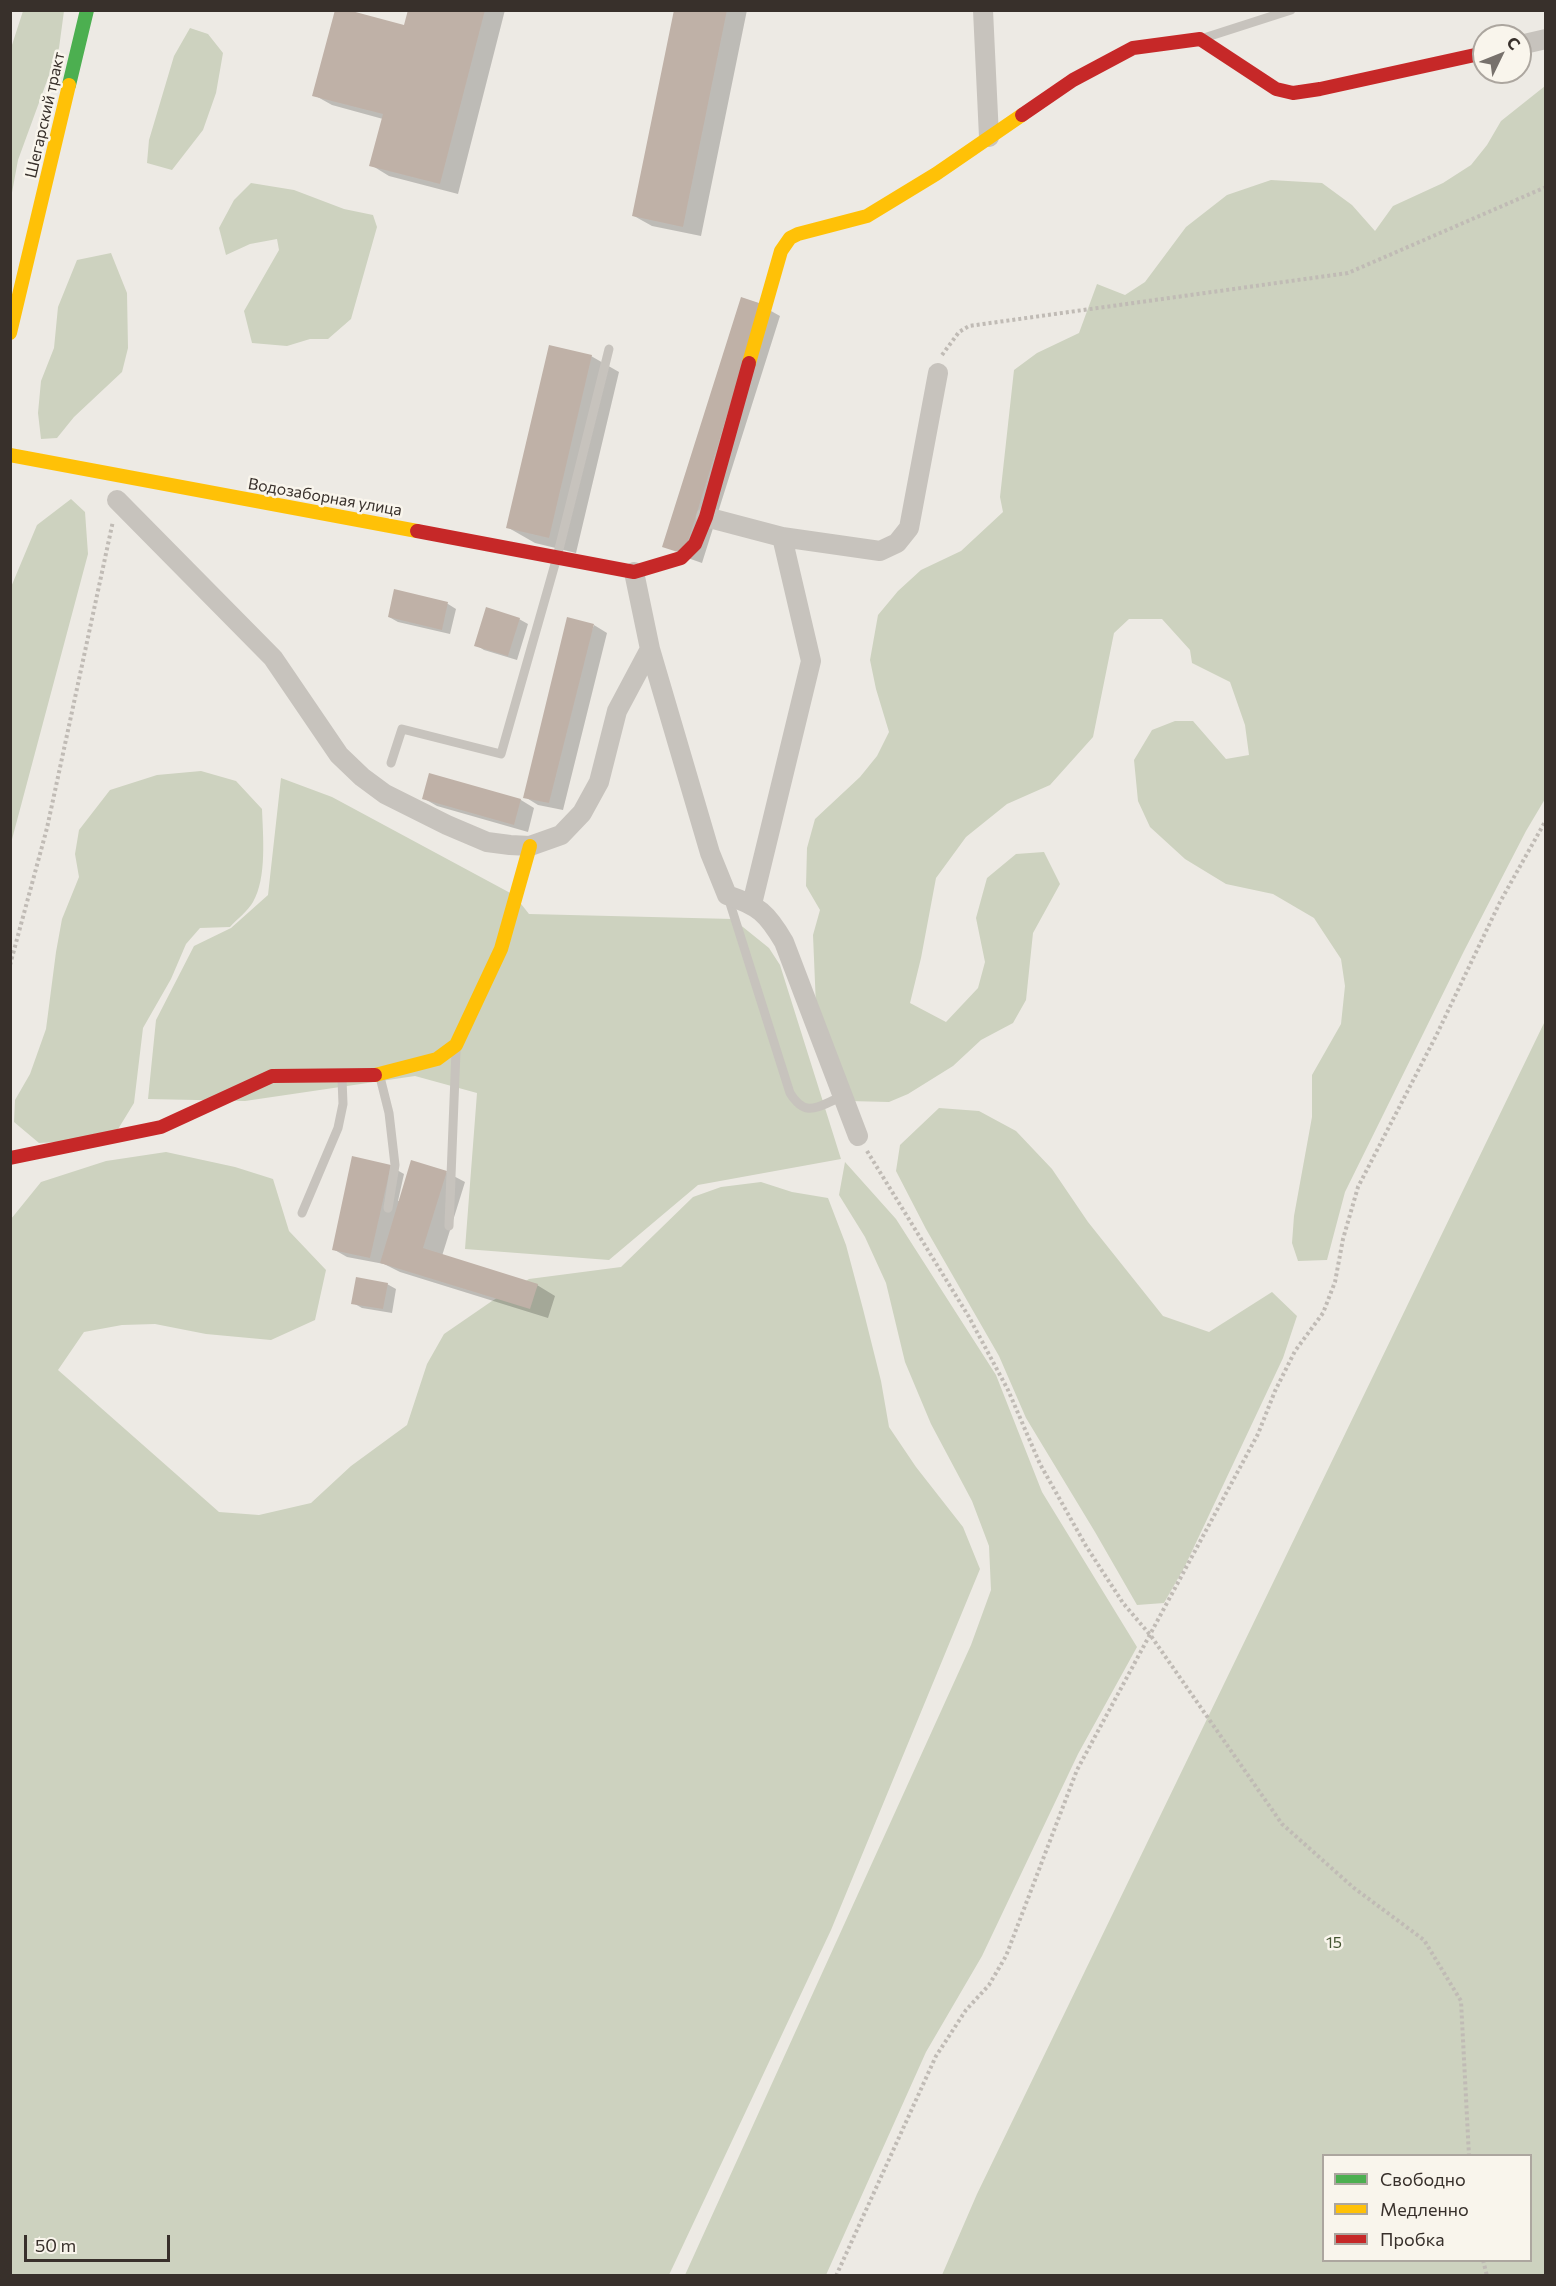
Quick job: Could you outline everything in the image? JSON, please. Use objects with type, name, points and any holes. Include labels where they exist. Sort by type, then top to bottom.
[{"type":"street","name":"Шегарский тракт","points":[[10,333],[87,10]]},
{"type":"street","points":[[983,10],[989,137]]},
{"type":"street","points":[[858,1136],[841,1097],[784,942],[771,920],[752,904],[727,895],[710,853],[650,649],[634,572],[681,558],[695,544],[706,517],[781,250],[790,238],[798,234],[867,216],[936,174],[1073,80],[1132,48],[1200,39],[1285,93],[1320,89],[1472,55]]},
{"type":"street","points":[[706,517],[782,537],[880,551],[897,543],[909,528],[938,373]]},
{"type":"street","name":"Водозаборная улица","points":[[10,455],[634,572]]},
{"type":"street","points":[[117,500],[273,658],[339,755],[362,777],[385,794],[447,825],[488,842],[530,846],[561,835],[582,813],[599,782],[617,711],[650,649]]},
{"type":"street","points":[[752,904],[811,661],[782,537]]},
{"type":"street","points":[[10,1158],[161,1127],[272,1076],[379,1075],[437,1059],[456,1044],[501,949],[530,846]]},
{"type":"lane","points":[[1200,39],[1291,10]]},
{"type":"lane","points":[[391,763],[402,729],[501,754],[557,557],[609,349]]},
{"type":"lane","points":[[727,895],[790,1093],[797,1105],[811,1109],[841,1097]]},
{"type":"lane","points":[[449,1226],[456,1044]]},
{"type":"lane","points":[[379,1075],[390,1113],[395,1165],[388,1208]]},
{"type":"lane","points":[[302,1213],[338,1128],[343,1104],[342,1077]]},
{"type":"path","points":[[938,373],[942,355],[950,341],[969,326],[1348,273],[1545,187]]},
{"type":"path","points":[[10,965],[47,828],[117,500]]},
{"type":"path","points":[[836,2276],[936,2056],[966,2010],[989,1985],[1006,1956],[1077,1770],[1258,1434],[1275,1391],[1295,1351],[1323,1313],[1335,1282],[1343,1239],[1358,1187],[1436,1036],[1500,902],[1545,820]]},
{"type":"path","points":[[858,1136],[969,1317],[1008,1390],[1040,1464],[1086,1546],[1123,1603],[1151,1636],[1282,1824],[1354,1888],[1424,1940],[1461,2001],[1469,2154]]},
{"type":"green space","points":[[23,11],[64,11],[59,48],[18,160],[11,198],[11,48]]},
{"type":"green space","points":[[190,28],[208,34],[223,53],[216,93],[203,130],[172,170],[147,163],[149,140],[174,56]]},
{"type":"green space","points":[[1545,86],[1545,799],[1464,951],[1345,1192],[1327,1260],[1298,1261],[1292,1243],[1294,1216],[1312,1117],[1312,1075],[1341,1024],[1345,986],[1341,959],[1314,918],[1273,894],[1226,884],[1185,859],[1150,827],[1138,801],[1134,760],[1152,730],[1175,721],[1193,721],[1226,759],[1249,755],[1245,725],[1230,682],[1192,663],[1190,650],[1162,619],[1129,619],[1114,633],[1093,737],[1050,785],[1007,804],[966,837],[936,878],[910,1003],[946,1022],[978,988],[985,962],[976,918],[987,878],[1016,854],[1044,852],[1060,884],[1033,933],[1026,1000],[1013,1023],[981,1040],[953,1066],[908,1094],[889,1102],[849,1101],[817,1030],[813,935],[820,910],[806,886],[807,848],[815,819],[860,777],[877,756],[889,732],[870,660],[878,615],[898,591],[921,570],[961,551],[1003,512],[1000,497],[1014,370],[1037,353],[1079,333],[1097,284],[1125,295],[1145,282],[1186,227],[1227,195],[1271,180],[1322,183],[1352,205],[1375,231],[1393,206],[1443,183],[1471,165],[1487,145],[1501,121]]},
{"type":"green space","points":[[251,183],[294,190],[344,209],[373,215],[377,227],[351,319],[328,339],[310,339],[287,346],[252,343],[244,311],[279,250],[277,239],[250,244],[226,255],[219,228],[234,200]]},
{"type":"green space","points":[[111,253],[127,293],[128,348],[122,372],[74,417],[57,438],[41,439],[38,413],[41,381],[54,348],[58,307],[77,260]]},
{"type":"green space","points":[[71,499],[85,512],[88,554],[11,843],[11,587],[37,525]]},
{"type":"green space","points":[[201,771],[236,781],[262,809],[263,857],[257,892],[251,905],[230,927],[200,928],[186,944],[171,979],[143,1028],[134,1103],[112,1139],[39,1143],[14,1122],[15,1100],[30,1074],[46,1029],[62,919],[79,877],[75,854],[79,830],[110,790],[157,775]]},
{"type":"green space","points":[[281,778],[332,797],[514,895],[529,914],[733,919],[769,948],[780,965],[841,1159],[698,1185],[609,1260],[465,1249],[477,1093],[415,1076],[245,1101],[148,1099],[156,1020],[194,946],[231,928],[268,895]]},
{"type":"green space","name":"15","points":[[1545,1021],[1545,2275],[942,2275],[977,2194]]},
{"type":"green space","points":[[939,1108],[979,1111],[1016,1131],[1052,1169],[1088,1222],[1163,1316],[1209,1332],[1272,1292],[1297,1316],[1283,1358],[1185,1566],[1164,1603],[1137,1605],[1026,1418],[999,1356],[926,1229],[896,1171],[900,1145]]},
{"type":"green space","points":[[166,1152],[235,1167],[273,1179],[289,1231],[326,1270],[315,1320],[271,1340],[206,1334],[155,1324],[122,1325],[84,1332],[58,1370],[219,1512],[259,1515],[311,1503],[351,1466],[407,1425],[427,1364],[444,1334],[529,1279],[621,1267],[693,1197],[721,1187],[761,1182],[792,1192],[828,1198],[846,1245],[881,1381],[889,1427],[916,1467],[963,1527],[980,1569],[831,1930],[669,2275],[11,2276],[11,1219],[41,1182],[106,1161]]},
{"type":"green space","points":[[845,1162],[896,1219],[996,1375],[1042,1492],[1137,1647],[1078,1754],[982,1956],[926,2052],[826,2275],[685,2275],[971,1645],[991,1590],[989,1546],[972,1501],[931,1424],[905,1362],[886,1283],[865,1237],[839,1195]]},
{"type":"building","points":[[335,10],[348,10],[404,25],[408,10],[485,10],[440,184],[369,166],[383,114],[312,96]]},
{"type":"building","points":[[674,10],[727,10],[683,227],[632,216]]},
{"type":"building","points":[[741,297],[762,304],[684,554],[662,547]]},
{"type":"building","points":[[549,345],[592,355],[549,538],[506,528]]},
{"type":"building","points":[[394,589],[448,602],[442,630],[388,617]]},
{"type":"building","points":[[486,607],[520,618],[508,656],[474,646]]},
{"type":"building","points":[[567,617],[594,624],[549,803],[523,798]]},
{"type":"building","points":[[429,773],[521,799],[514,825],[422,799]]},
{"type":"building","points":[[352,1156],[391,1165],[370,1258],[332,1250]]},
{"type":"building","points":[[411,1160],[447,1171],[423,1248],[538,1284],[530,1309],[380,1263]]},
{"type":"building","points":[[356,1277],[388,1283],[383,1309],[351,1304]]},
{"type":"traffic: fast","points":[[69,85],[87,10]]},
{"type":"traffic: slow","points":[[10,333],[69,85]]},
{"type":"traffic: slow","points":[[749,363],[781,251],[790,238],[867,216],[936,174],[1022,115]]},
{"type":"traffic: slow","points":[[10,455],[417,531]]},
{"type":"traffic: slow","points":[[375,1075],[437,1059],[456,1045],[501,949],[530,846]]},
{"type":"traffic: jam","points":[[1022,115],[1073,80],[1133,48],[1200,39],[1276,89],[1293,93],[1472,56]]},
{"type":"traffic: jam","points":[[417,531],[634,572],[681,558],[695,544],[706,517],[749,363]]},
{"type":"traffic: jam","points":[[10,1158],[161,1127],[272,1076],[375,1075]]}]
